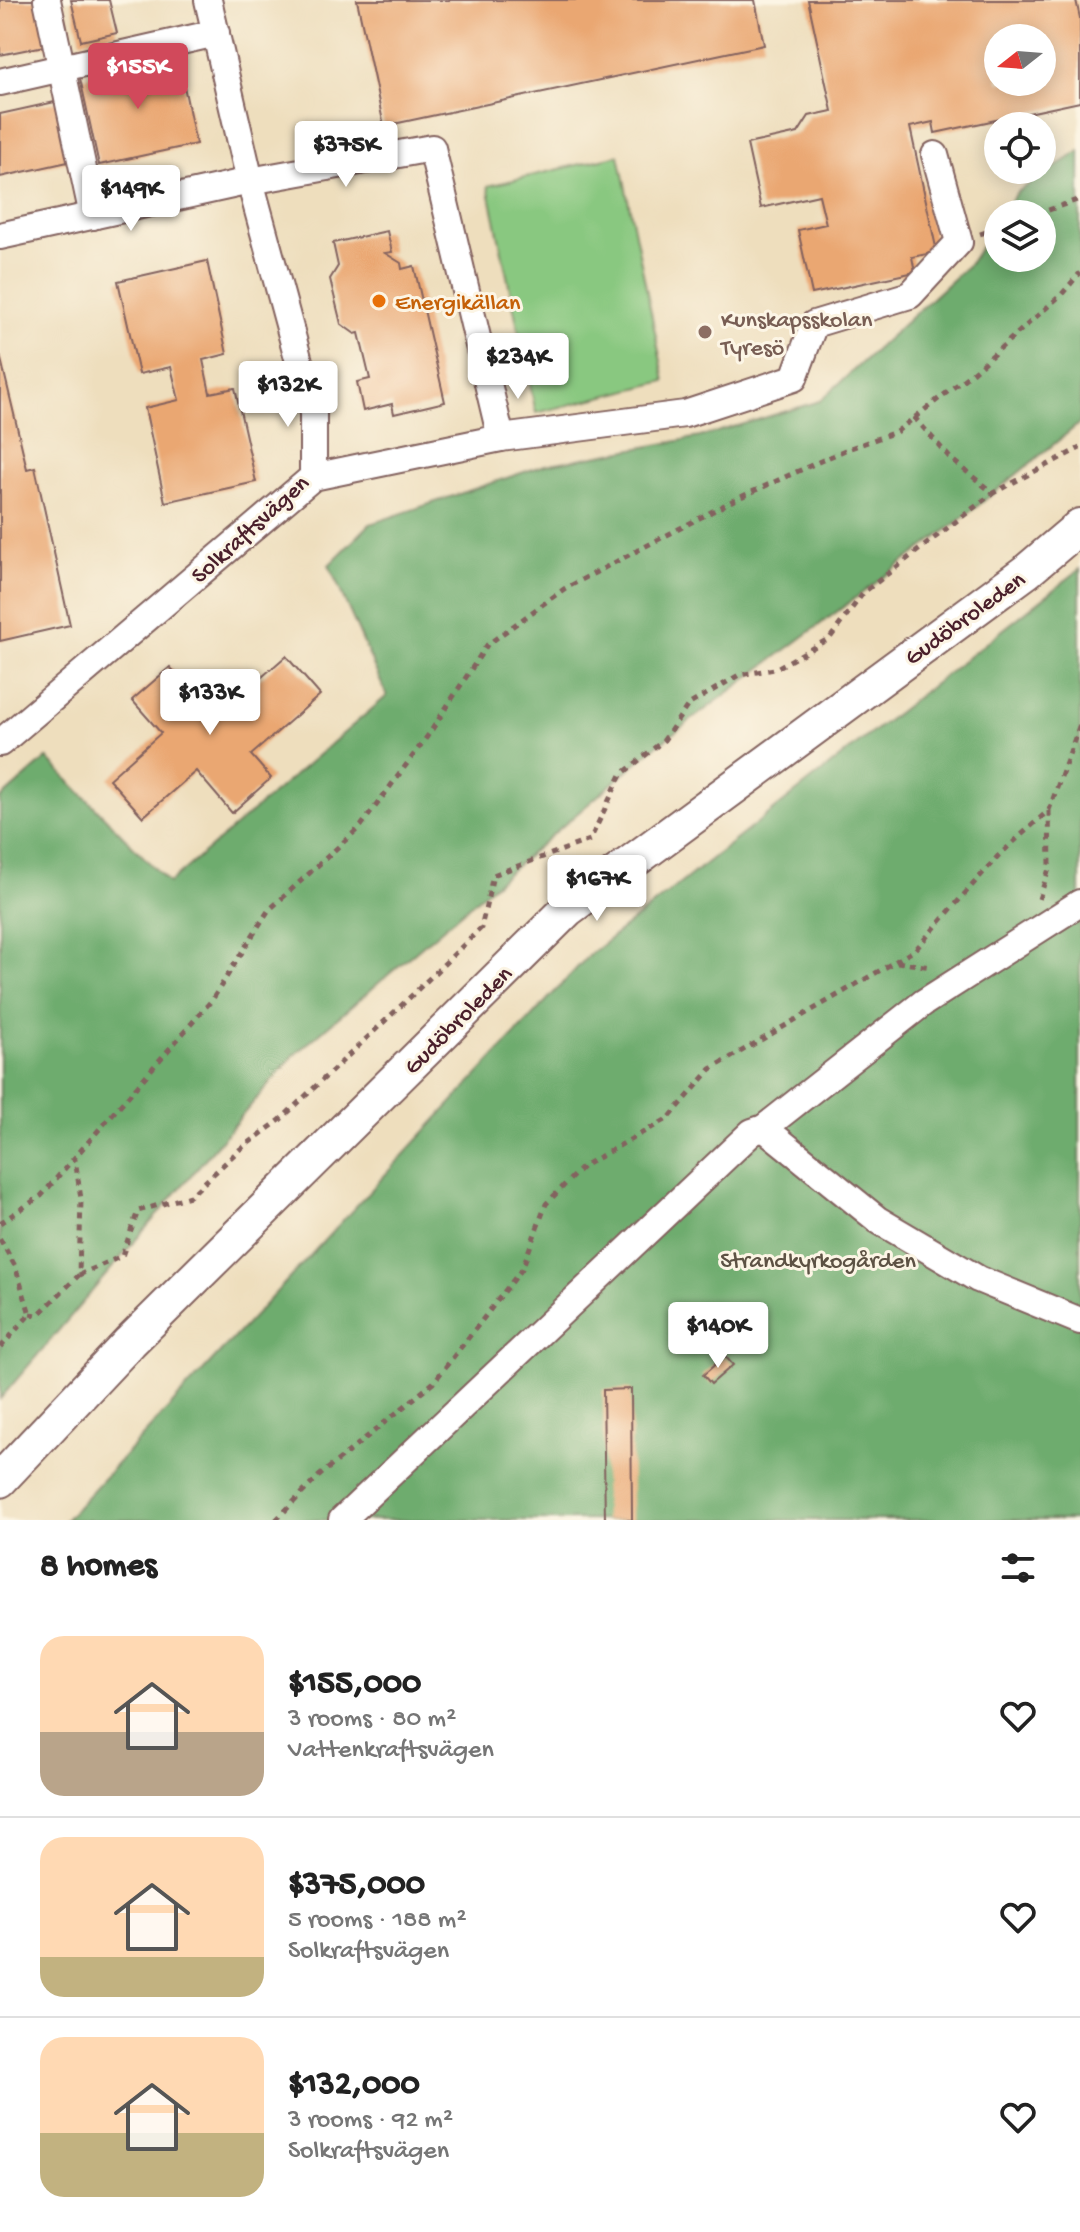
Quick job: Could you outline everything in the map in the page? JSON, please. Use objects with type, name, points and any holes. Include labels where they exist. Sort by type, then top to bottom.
[{"type":"main road","name":"Gudöbroleden","points":[[0,1480],[130,1342],[568,909],[1027,571],[1080,526]]},
{"type":"main road","name":"Gudöbroleden","points":[[0,1498],[130,1342]]},
{"type":"street","points":[[47,0],[93,216]]},
{"type":"street","name":"Solkraftsvägen","points":[[0,743],[313,477],[313,413],[250,181],[208,0]]},
{"type":"street","points":[[0,82],[216,33]]},
{"type":"street","points":[[0,236],[250,181],[432,148],[501,438]]},
{"type":"street","points":[[313,477],[501,438],[685,414],[794,378],[814,324],[910,295],[959,242],[935,155]]},
{"type":"street","points":[[342,1520],[752,1132],[764,1128],[923,1003],[1080,903]]},
{"type":"street","points":[[764,1128],[878,1220],[978,1279],[1080,1321]]},
{"type":"path","points":[[1056,207],[1080,199]]},
{"type":"path","points":[[0,1223],[41,1196],[212,1000],[268,911],[361,826],[429,734],[487,645],[564,589],[732,501],[845,450],[896,432],[984,363],[1061,295],[1080,273]]},
{"type":"path","points":[[914,417],[951,459],[993,493]]},
{"type":"path","points":[[30,1314],[38,1315],[79,1275],[122,1256],[138,1211],[190,1196],[239,1150],[280,1120],[481,928],[493,875],[590,840],[621,775],[664,740],[688,705],[739,675],[775,669],[830,638],[864,592],[993,493],[1080,448]]},
{"type":"path","points":[[1034,932],[1041,886],[1050,866],[1049,810],[1080,724]]},
{"type":"path","points":[[276,1520],[319,1476],[433,1383],[522,1269],[546,1204],[583,1166],[669,1118],[711,1069],[915,950],[998,856],[1049,810]]},
{"type":"path","points":[[75,1158],[81,1199],[79,1275]]},
{"type":"path","points":[[0,1239],[15,1266],[30,1314]]},
{"type":"path","points":[[0,1348],[30,1314]]},
{"type":"green space","points":[[1080,151],[1080,423],[959,521],[655,747],[292,1057],[0,1399],[0,799],[47,758],[169,883],[387,696],[329,565],[370,524],[545,465],[700,437],[820,401],[969,264],[984,242],[984,272],[1056,272],[1056,200],[1011,200],[1030,184],[1056,184],[1056,167]]},
{"type":"green space","points":[[619,155],[665,381],[536,413],[488,186]]},
{"type":"green space","name":"Strandkyrkogården","points":[[1080,569],[1080,1520],[65,1520],[588,956]]},
{"type":"building","points":[[0,0],[40,0],[49,45],[0,55]]},
{"type":"building","points":[[71,0],[109,0],[117,33],[81,41]]},
{"type":"building","points":[[357,0],[755,0],[764,45],[384,126]]},
{"type":"building","points":[[808,0],[1076,0],[1080,18],[1080,102],[1033,112],[984,112],[984,123],[935,133],[933,122],[910,127],[937,252],[912,257],[915,272],[812,294],[798,230],[826,224],[819,195],[761,208],[747,144],[798,133],[809,116],[832,111]]},
{"type":"building","points":[[178,57],[196,144],[99,165],[80,78]]},
{"type":"building","points":[[64,100],[77,160],[0,177],[0,114]]},
{"type":"building","name":"Energikällan","points":[[387,231],[392,252],[385,253],[401,263],[402,269],[414,266],[445,402],[394,414],[392,404],[363,411],[357,382],[370,379],[359,333],[355,334],[341,324],[330,279],[338,266],[333,243]]},
{"type":"building","points":[[207,261],[227,354],[203,360],[210,393],[235,388],[256,482],[165,502],[145,408],[179,400],[171,367],[139,374],[118,281]]},
{"type":"building","points":[[0,355],[27,469],[35,467],[70,625],[0,641]]},
{"type":"building","points":[[286,656],[320,695],[251,755],[271,778],[232,813],[196,771],[143,817],[109,779],[161,733],[132,700],[170,667],[209,711],[218,704],[224,710]]},
{"type":"building","points":[[725,1356],[733,1365],[711,1384],[703,1375]]},
{"type":"building","points":[[631,1389],[632,1520],[605,1520],[603,1390]]},
{"type":"place","name":"Energikällan","points":[[379,301]]},
{"type":"place","name":"Kunskapsskolan Tyresö","points":[[705,332]]}]
